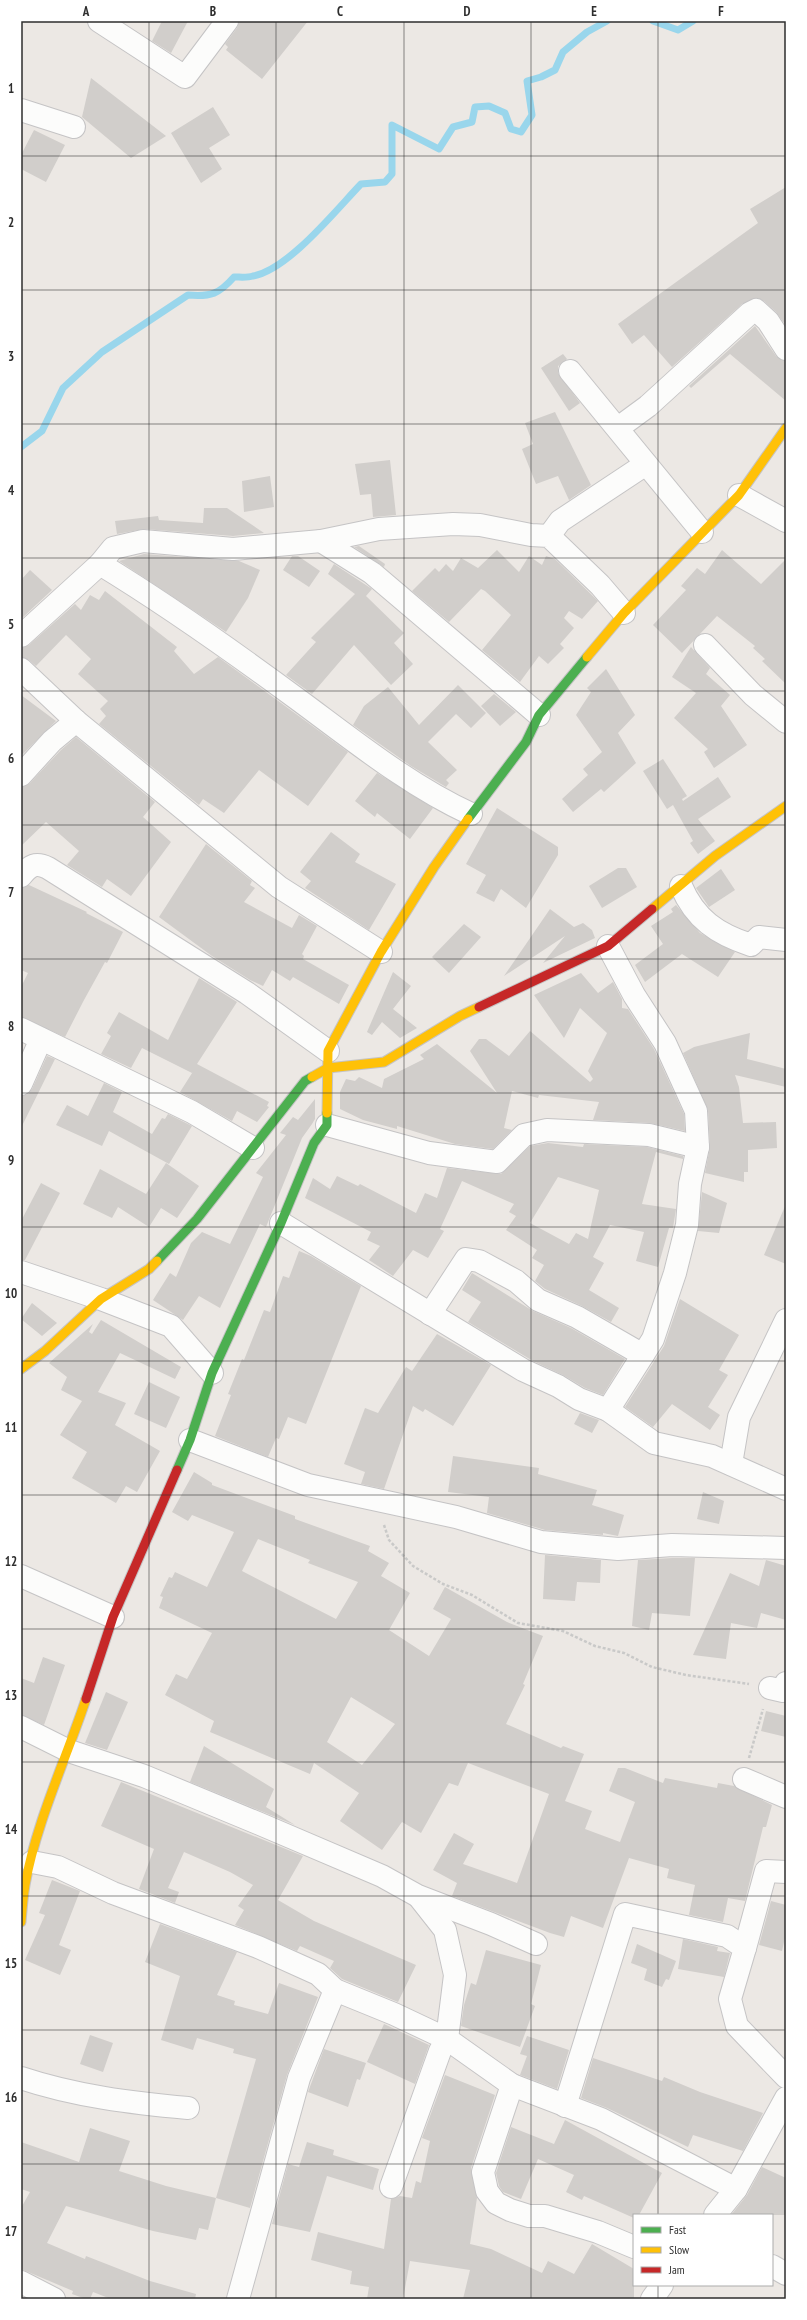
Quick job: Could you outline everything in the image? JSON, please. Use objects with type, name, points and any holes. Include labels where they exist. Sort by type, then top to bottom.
[{"type":"street","points":[[99,21],[184,77],[227,21]]},
{"type":"street","points":[[21,110],[74,127]]},
{"type":"street","points":[[618,428],[648,406],[750,313],[756,310],[768,321],[786,349]]},
{"type":"street","points":[[570,371],[702,532]]},
{"type":"street","points":[[21,1369],[45,1351],[101,1299],[149,1269],[197,1219],[304,1081],[328,1060],[381,952],[434,867],[471,814],[526,742],[539,715],[624,613],[739,495],[786,428]]},
{"type":"street","points":[[549,536],[560,521],[646,464]]},
{"type":"street","points":[[739,495],[786,521]]},
{"type":"street","points":[[21,636],[100,564],[113,548],[143,541],[233,549],[321,541],[379,529],[453,524],[480,525],[531,535],[549,536],[600,585],[624,613]]},
{"type":"street","points":[[321,541],[372,573],[539,715]]},
{"type":"street","points":[[100,564],[168,606],[397,770],[452,805],[471,814]]},
{"type":"street","points":[[705,645],[753,695],[786,722]]},
{"type":"street","points":[[21,669],[76,721],[279,887],[381,952]]},
{"type":"street","points":[[21,775],[52,741],[76,721]]},
{"type":"street","points":[[21,876],[30,866],[39,864],[48,868],[247,993],[328,1060],[384,1062],[460,1016],[608,946],[715,856],[786,806]]},
{"type":"street","points":[[681,886],[688,903],[705,922],[727,937],[751,945],[759,937],[786,940]]},
{"type":"street","points":[[608,946],[634,995],[665,1043],[696,1111],[698,1147],[690,1184],[687,1225],[675,1273],[653,1338],[608,1410]]},
{"type":"street","points":[[21,1029],[192,1112],[253,1148]]},
{"type":"street","points":[[21,1084],[41,1039]]},
{"type":"street","points":[[21,1922],[23,1884],[32,1862],[49,1800],[69,1751],[113,1617],[190,1440],[212,1373],[281,1223],[314,1143],[327,1125],[328,1060]]},
{"type":"street","points":[[327,1125],[429,1153],[497,1162],[524,1135],[547,1130],[649,1135],[698,1147]]},
{"type":"street","points":[[281,1223],[523,1370],[558,1386],[579,1398],[608,1410],[654,1443],[712,1456],[786,1489]]},
{"type":"street","points":[[430,1314],[466,1259],[479,1261],[516,1281],[538,1300],[577,1317],[643,1355]]},
{"type":"street","points":[[21,1272],[101,1299],[171,1326],[212,1373]]},
{"type":"street","points":[[731,1464],[739,1417],[786,1320]]},
{"type":"street","points":[[190,1440],[308,1485],[456,1517],[542,1542],[618,1549],[672,1545],[785,1547]]},
{"type":"street","points":[[21,1576],[113,1617]]},
{"type":"street","points":[[21,1727],[69,1751],[144,1776],[382,1876],[418,1896],[492,1924],[536,1944]]},
{"type":"street","points":[[744,1779],[786,1797]]},
{"type":"street","points":[[32,1862],[58,1867],[113,1893],[258,1947],[318,1974],[335,1990],[394,2014],[446,2039],[512,2085],[601,2119],[736,2189]]},
{"type":"street","points":[[786,1872],[766,1871],[730,1999],[737,2026],[786,2077]]},
{"type":"street","points":[[391,2187],[440,2051],[446,2039],[455,1975],[445,1930],[418,1896]]},
{"type":"street","points":[[565,2106],[625,1914],[727,1936],[745,1948]]},
{"type":"street","points":[[238,2299],[299,2078],[335,1990]]},
{"type":"street","points":[[21,2078],[43,2086],[138,2104],[188,2108]]},
{"type":"street","points":[[512,2085],[483,2172],[487,2191],[496,2203],[510,2210],[529,2216],[545,2216],[598,2232],[633,2248]]},
{"type":"street","points":[[716,2214],[736,2189],[786,2098]]},
{"type":"street","points":[[773,2267],[786,2274]]},
{"type":"street","points":[[21,2282],[54,2299]]},
{"type":"street","points":[[652,2299],[661,2286]]},
{"type":"path","points":[[377,1499],[389,1540],[412,1566],[443,1584],[472,1595],[518,1623],[563,1631],[595,1646],[624,1653],[652,1667],[686,1675],[739,1682],[778,1685],[744,1779]]},
{"type":"building","points":[[162,21],[188,21],[171,53],[152,41]]},
{"type":"building","points":[[239,21],[308,21],[262,79],[226,50],[228,47],[225,44],[237,28]]},
{"type":"building","points":[[91,78],[166,136],[131,158],[82,117]]},
{"type":"building","points":[[213,107],[230,135],[209,148],[222,169],[201,183],[171,133]]},
{"type":"building","points":[[34,130],[65,145],[46,182],[21,169],[21,155]]},
{"type":"building","points":[[786,187],[786,326],[776,312],[764,301],[757,298],[742,304],[672,367],[644,335],[632,344],[618,324],[758,223],[750,209]]},
{"type":"building","points":[[755,326],[776,356],[786,361],[786,401],[730,354],[691,388],[689,386]]},
{"type":"building","points":[[563,354],[567,359],[558,366],[558,373],[580,403],[569,411],[541,368]]},
{"type":"building","points":[[555,412],[591,485],[569,500],[558,476],[536,484],[522,449],[533,444],[525,423]]},
{"type":"building","points":[[390,460],[396,515],[373,517],[371,494],[360,495],[355,464]]},
{"type":"building","points":[[270,476],[274,507],[244,512],[242,481]]},
{"type":"building","points":[[204,508],[227,508],[264,533],[233,536],[144,529],[117,534],[115,521],[158,516],[159,520],[203,523]]},
{"type":"building","points":[[359,546],[385,564],[384,567],[354,547]]},
{"type":"building","points":[[497,550],[519,572],[529,556],[542,565],[546,556],[555,559],[598,601],[582,619],[569,611],[564,618],[574,628],[560,644],[564,648],[548,664],[539,656],[520,682],[482,650],[511,615],[485,591],[481,589],[449,622],[412,591],[435,568],[439,572],[446,564],[453,571],[461,558],[478,568]]},
{"type":"building","points":[[722,550],[761,584],[786,559],[786,684],[762,661],[765,659],[753,648],[755,646],[717,616],[682,653],[653,625],[686,590],[681,586],[697,568],[705,574]]},
{"type":"building","points":[[144,554],[239,561],[260,570],[248,598],[226,632],[119,561]]},
{"type":"building","points":[[292,556],[298,556],[320,571],[309,587],[283,570]]},
{"type":"building","points":[[334,564],[372,589],[366,596],[404,633],[394,643],[413,664],[391,685],[354,645],[312,694],[286,675],[316,642],[311,638],[355,594],[328,574]]},
{"type":"building","points":[[30,570],[52,590],[21,619],[21,580]]},
{"type":"building","points":[[105,591],[177,647],[174,651],[194,674],[218,657],[348,752],[308,806],[259,770],[224,813],[203,799],[199,805],[99,724],[106,716],[100,709],[108,701],[78,674],[91,659],[66,635],[36,666],[29,660],[21,657],[21,648],[29,645],[75,604],[81,610],[90,595],[99,600]]},
{"type":"building","points":[[691,647],[710,668],[706,674],[730,695],[721,706],[747,745],[714,768],[704,752],[708,749],[674,718],[696,693],[672,677]]},
{"type":"building","points":[[606,669],[635,715],[618,733],[636,763],[604,792],[601,789],[573,812],[562,799],[588,775],[583,769],[602,752],[576,715],[591,692],[587,688]]},
{"type":"building","points":[[458,685],[486,713],[471,728],[456,714],[428,742],[457,770],[446,780],[449,783],[446,787],[411,766],[353,725],[364,706],[388,687],[419,725]]},
{"type":"building","points":[[494,694],[516,712],[500,726],[481,706]]},
{"type":"building","points":[[21,695],[56,721],[23,754],[21,753]]},
{"type":"building","points":[[76,737],[155,802],[143,817],[171,842],[131,896],[107,879],[102,887],[67,865],[79,851],[46,822],[21,846],[21,787],[30,783],[61,750]]},
{"type":"building","points":[[663,759],[687,796],[682,799],[683,801],[718,777],[731,797],[698,819],[715,841],[698,854],[690,843],[693,841],[673,805],[667,809],[643,771]]},
{"type":"building","points":[[377,773],[433,808],[410,839],[377,813],[375,817],[355,801]]},
{"type":"building","points":[[497,808],[558,847],[558,855],[526,908],[501,889],[494,902],[476,893],[486,875],[466,864]]},
{"type":"building","points":[[331,832],[360,854],[355,862],[396,884],[369,930],[305,888],[311,881],[300,872]]},
{"type":"building","points":[[206,844],[252,881],[250,885],[255,888],[244,902],[292,928],[299,915],[317,926],[302,954],[304,956],[303,959],[349,985],[339,1004],[293,977],[290,981],[272,970],[263,986],[250,980],[212,956],[159,917]]},
{"type":"building","points":[[618,868],[626,868],[637,887],[602,908],[589,886]]},
{"type":"building","points":[[721,869],[735,890],[709,907],[696,888]]},
{"type":"building","points":[[29,885],[87,912],[86,913],[123,932],[107,963],[105,962],[84,1000],[65,1037],[21,1017],[21,987],[28,973],[21,970],[21,888]]},
{"type":"building","points":[[676,905],[700,933],[735,952],[718,977],[682,954],[645,982],[635,965],[663,944],[651,926],[673,912],[671,909]]},
{"type":"building","points":[[550,909],[574,927],[583,923],[592,930],[595,938],[543,963],[565,936],[504,976]]},
{"type":"building","points":[[464,924],[481,937],[449,973],[432,957]]},
{"type":"building","points":[[393,972],[411,986],[393,1009],[417,1028],[400,1038],[382,1022],[372,1035],[367,1032]]},
{"type":"building","points":[[581,973],[598,993],[613,982],[622,999],[622,1008],[628,1009],[654,1049],[684,1114],[685,1131],[650,1123],[593,1120],[599,1102],[539,1095],[538,1098],[512,1091],[504,1128],[512,1130],[493,1149],[455,1144],[397,1126],[397,1129],[363,1120],[340,1109],[340,1092],[346,1079],[355,1081],[359,1077],[382,1088],[384,1079],[424,1059],[420,1055],[437,1044],[497,1093],[470,1051],[479,1039],[486,1039],[509,1056],[530,1031],[590,1082],[593,1079],[588,1071],[607,1033],[580,1008],[564,1038],[534,995]]},
{"type":"building","points":[[199,978],[237,1002],[197,1064],[269,1102],[267,1106],[269,1107],[257,1122],[237,1111],[232,1121],[180,1092],[194,1070],[192,1073],[142,1048],[131,1068],[101,1054],[111,1036],[107,1033],[119,1012],[168,1040]]},
{"type":"building","points":[[750,1033],[747,1059],[786,1069],[786,1087],[735,1075],[739,1087],[743,1123],[776,1122],[777,1148],[748,1150],[748,1172],[744,1172],[744,1182],[705,1173],[710,1147],[708,1110],[683,1053],[694,1047]]},
{"type":"building","points":[[47,1056],[55,1059],[21,1128],[21,1096],[28,1094],[32,1089]]},
{"type":"building","points":[[104,1083],[122,1092],[113,1112],[152,1134],[162,1118],[165,1119],[168,1114],[192,1126],[169,1164],[109,1131],[102,1146],[56,1125],[67,1105],[88,1116]]},
{"type":"building","points":[[315,1099],[315,1119],[302,1138],[266,1227],[260,1224],[220,1308],[199,1296],[183,1320],[153,1300],[170,1273],[176,1277],[191,1243],[202,1232],[230,1244],[263,1177],[256,1173],[286,1135],[280,1133],[293,1117],[298,1120]]},
{"type":"building","points":[[548,1143],[583,1147],[584,1144],[647,1147],[683,1156],[683,1159],[656,1152],[642,1204],[676,1209],[673,1228],[669,1228],[658,1267],[636,1261],[644,1232],[610,1225],[593,1257],[604,1263],[589,1290],[619,1308],[611,1322],[582,1306],[545,1289],[535,1281],[544,1265],[532,1258],[537,1250],[506,1230],[516,1216],[509,1212],[514,1204],[462,1181],[440,1229],[444,1231],[428,1258],[413,1250],[393,1276],[369,1260],[380,1246],[367,1240],[371,1232],[305,1198],[313,1178],[330,1189],[337,1176],[358,1186],[360,1184],[416,1213],[425,1193],[437,1198],[447,1168],[501,1174],[530,1146]],"holes":[[[558,1177],[599,1190],[588,1239],[576,1233],[569,1244],[530,1223]]]},
{"type":"building","points":[[166,1163],[199,1186],[177,1218],[161,1208],[149,1227],[118,1207],[112,1218],[83,1204],[100,1169],[146,1194]]},
{"type":"building","points":[[41,1183],[60,1193],[25,1260],[21,1260],[21,1221]]},
{"type":"building","points":[[702,1192],[727,1203],[719,1233],[698,1231]]},
{"type":"building","points":[[786,1204],[786,1264],[764,1255]]},
{"type":"building","points":[[299,1251],[311,1256],[361,1286],[306,1424],[288,1417],[279,1439],[276,1438],[268,1457],[215,1436],[231,1395],[228,1394],[242,1359],[244,1360],[264,1310],[270,1312],[283,1276],[289,1278]]},
{"type":"building","points":[[472,1273],[533,1311],[571,1328],[625,1359],[603,1395],[585,1388],[563,1375],[533,1361],[468,1322],[481,1302],[462,1290]]},
{"type":"building","points":[[680,1299],[739,1335],[719,1370],[728,1375],[708,1407],[720,1415],[710,1430],[672,1404],[653,1427],[625,1407],[664,1346]]},
{"type":"building","points":[[32,1303],[57,1323],[42,1336],[21,1319]]},
{"type":"building","points":[[101,1320],[181,1367],[175,1379],[120,1353],[98,1392],[126,1403],[115,1425],[160,1451],[137,1492],[126,1486],[116,1503],[72,1478],[87,1452],[60,1435],[82,1401],[61,1390],[67,1377],[49,1363],[93,1324],[89,1332],[92,1334]]},
{"type":"building","points":[[437,1334],[491,1365],[453,1426],[425,1409],[423,1412],[413,1406],[384,1489],[361,1484],[365,1472],[344,1464],[365,1408],[378,1413],[406,1367],[412,1371]]},
{"type":"building","points":[[149,1382],[180,1397],[166,1428],[134,1414]]},
{"type":"building","points":[[580,1413],[599,1420],[592,1433],[574,1424]]},
{"type":"building","points":[[453,1456],[539,1468],[538,1474],[597,1490],[592,1505],[624,1515],[618,1536],[603,1533],[603,1535],[545,1530],[487,1513],[489,1497],[448,1492]]},
{"type":"building","points":[[194,1472],[212,1483],[212,1485],[295,1516],[295,1519],[370,1546],[368,1551],[389,1563],[381,1576],[410,1593],[389,1630],[429,1656],[451,1619],[433,1609],[445,1587],[507,1622],[543,1636],[523,1684],[525,1685],[506,1724],[561,1748],[563,1746],[584,1754],[565,1801],[592,1811],[585,1829],[620,1842],[635,1802],[609,1791],[618,1768],[625,1768],[663,1783],[665,1778],[717,1788],[718,1783],[734,1786],[772,1805],[766,1827],[763,1827],[745,1901],[728,1898],[723,1922],[689,1915],[695,1885],[667,1878],[669,1869],[629,1858],[603,1928],[571,1916],[564,1937],[452,1896],[457,1883],[433,1870],[454,1833],[474,1844],[463,1864],[517,1883],[549,1794],[468,1763],[458,1786],[449,1783],[421,1833],[402,1822],[382,1850],[340,1821],[359,1793],[314,1763],[310,1774],[210,1732],[214,1721],[165,1695],[176,1674],[187,1679],[212,1633],[159,1608],[163,1597],[160,1596],[169,1577],[172,1578],[175,1572],[207,1587],[234,1532],[192,1515],[188,1521],[172,1512]],"holes":[[[258,1539],[310,1560],[308,1563],[358,1582],[336,1619],[242,1571]],[[351,1697],[395,1724],[362,1765],[327,1742]]]},
{"type":"building","points":[[703,1492],[724,1501],[719,1524],[697,1519]]},
{"type":"building","points":[[545,1555],[601,1560],[600,1583],[577,1582],[575,1601],[543,1599]]},
{"type":"building","points":[[695,1558],[690,1616],[652,1613],[649,1630],[632,1626],[638,1560]]},
{"type":"building","points":[[766,1560],[786,1566],[786,1620],[761,1613],[757,1628],[731,1623],[726,1659],[693,1655],[730,1573],[759,1586]]},
{"type":"building","points":[[43,1657],[65,1665],[44,1725],[21,1715],[21,1678],[34,1683]]},
{"type":"building","points":[[106,1692],[128,1702],[107,1750],[85,1743]]},
{"type":"building","points":[[766,1711],[786,1716],[786,1737],[761,1731]]},
{"type":"building","points":[[204,1746],[274,1789],[266,1807],[295,1825],[190,1782]]},
{"type":"building","points":[[121,1782],[303,1856],[278,1900],[314,1921],[416,1965],[398,2002],[342,1979],[330,1968],[334,1961],[300,1946],[297,1951],[235,1925],[244,1910],[238,1906],[253,1885],[230,1872],[184,1852],[168,1888],[179,1892],[175,1903],[139,1889],[154,1849],[101,1826]]},
{"type":"building","points":[[52,1880],[80,1891],[59,1945],[71,1950],[60,1975],[25,1960],[45,1915],[39,1913]]},
{"type":"building","points":[[771,1901],[786,1905],[786,1933],[782,1951],[759,1945]]},
{"type":"building","points":[[160,1924],[237,1952],[217,1995],[235,2001],[234,2005],[268,2014],[279,1983],[318,1997],[287,2075],[250,2208],[216,2198],[256,2059],[233,2053],[234,2049],[197,2038],[193,2050],[161,2040],[180,1976],[145,1962]]},
{"type":"building","points":[[683,1939],[718,1947],[717,1951],[730,1953],[724,1977],[678,1969]]},
{"type":"building","points":[[637,1944],[676,1961],[669,1980],[666,1979],[662,1987],[644,1980],[647,1969],[631,1963]]},
{"type":"building","points":[[486,1950],[541,1965],[531,2004],[535,2006],[520,2047],[461,2026],[464,2005],[471,1983],[476,1985]]},
{"type":"building","points":[[384,2024],[429,2045],[415,2084],[367,2062]]},
{"type":"building","points":[[90,2035],[113,2043],[103,2072],[80,2064]]},
{"type":"building","points":[[527,2036],[569,2050],[557,2089],[520,2075],[527,2056],[520,2054]]},
{"type":"building","points":[[324,2049],[366,2063],[360,2080],[357,2079],[348,2107],[308,2092]]},
{"type":"building","points":[[593,2058],[662,2081],[664,2077],[700,2092],[763,2113],[743,2151],[693,2135],[688,2147],[607,2108],[581,2098]]},
{"type":"building","points":[[445,2075],[495,2095],[471,2168],[477,2198],[470,2244],[491,2249],[542,2273],[548,2261],[574,2274],[592,2244],[633,2268],[634,2299],[463,2299],[470,2270],[410,2261],[403,2299],[367,2299],[369,2287],[350,2284],[352,2271],[311,2260],[318,2232],[384,2249],[391,2199],[400,2196],[412,2198],[416,2181],[421,2183],[430,2141],[422,2138]]},
{"type":"building","points":[[565,2120],[662,2173],[640,2214],[633,2214],[633,2218],[584,2196],[582,2200],[566,2192],[574,2175],[538,2159],[521,2199],[503,2192],[499,2186],[496,2173],[511,2127],[554,2144]]},
{"type":"building","points":[[90,2128],[130,2141],[119,2171],[166,2186],[216,2198],[208,2230],[199,2228],[196,2240],[153,2231],[66,2206],[47,2243],[85,2259],[86,2256],[150,2281],[196,2294],[195,2299],[111,2299],[93,2292],[90,2299],[86,2299],[72,2294],[73,2291],[21,2269],[21,2208],[30,2192],[21,2189],[21,2142],[79,2162]]},
{"type":"building","points":[[307,2142],[334,2150],[333,2155],[379,2169],[373,2190],[327,2176],[310,2232],[272,2224],[288,2164],[299,2167]]},
{"type":"building","points":[[762,2167],[786,2178],[786,2215],[732,2214],[747,2195]]},
{"type":"waterway","points":[[21,447],[42,431],[63,388],[102,352],[188,295],[209,295],[219,291],[234,277],[253,276],[267,271],[281,263],[311,238],[361,184],[385,182],[392,174],[392,125],[439,149],[453,127],[472,122],[475,107],[489,106],[505,113],[511,129],[521,132],[532,115],[527,81],[541,77],[555,70],[563,52],[587,32],[607,21]]},
{"type":"waterway","points":[[653,21],[678,30],[693,21]]},
{"type":"traffic: fast","points":[[468,819],[526,742],[539,715],[587,657]]},
{"type":"traffic: fast","points":[[157,1261],[197,1219],[305,1081],[312,1077]]},
{"type":"traffic: fast","points":[[177,1470],[190,1440],[212,1373],[281,1223],[314,1143],[327,1125],[327,1113]]},
{"type":"traffic: slow","points":[[587,657],[624,613],[739,495],[786,428]]},
{"type":"traffic: slow","points":[[652,909],[715,856],[786,806]]},
{"type":"traffic: slow","points":[[327,1113],[328,1051],[381,952],[434,867],[468,819]]},
{"type":"traffic: slow","points":[[312,1077],[328,1068],[384,1062],[460,1016],[479,1007]]},
{"type":"traffic: slow","points":[[21,1369],[45,1351],[101,1299],[149,1269],[157,1261]]},
{"type":"traffic: slow","points":[[21,1922],[25,1885],[36,1838],[86,1699]]},
{"type":"traffic: jam","points":[[479,1007],[608,946],[652,909]]},
{"type":"traffic: jam","points":[[86,1699],[113,1617],[177,1470]]}]
